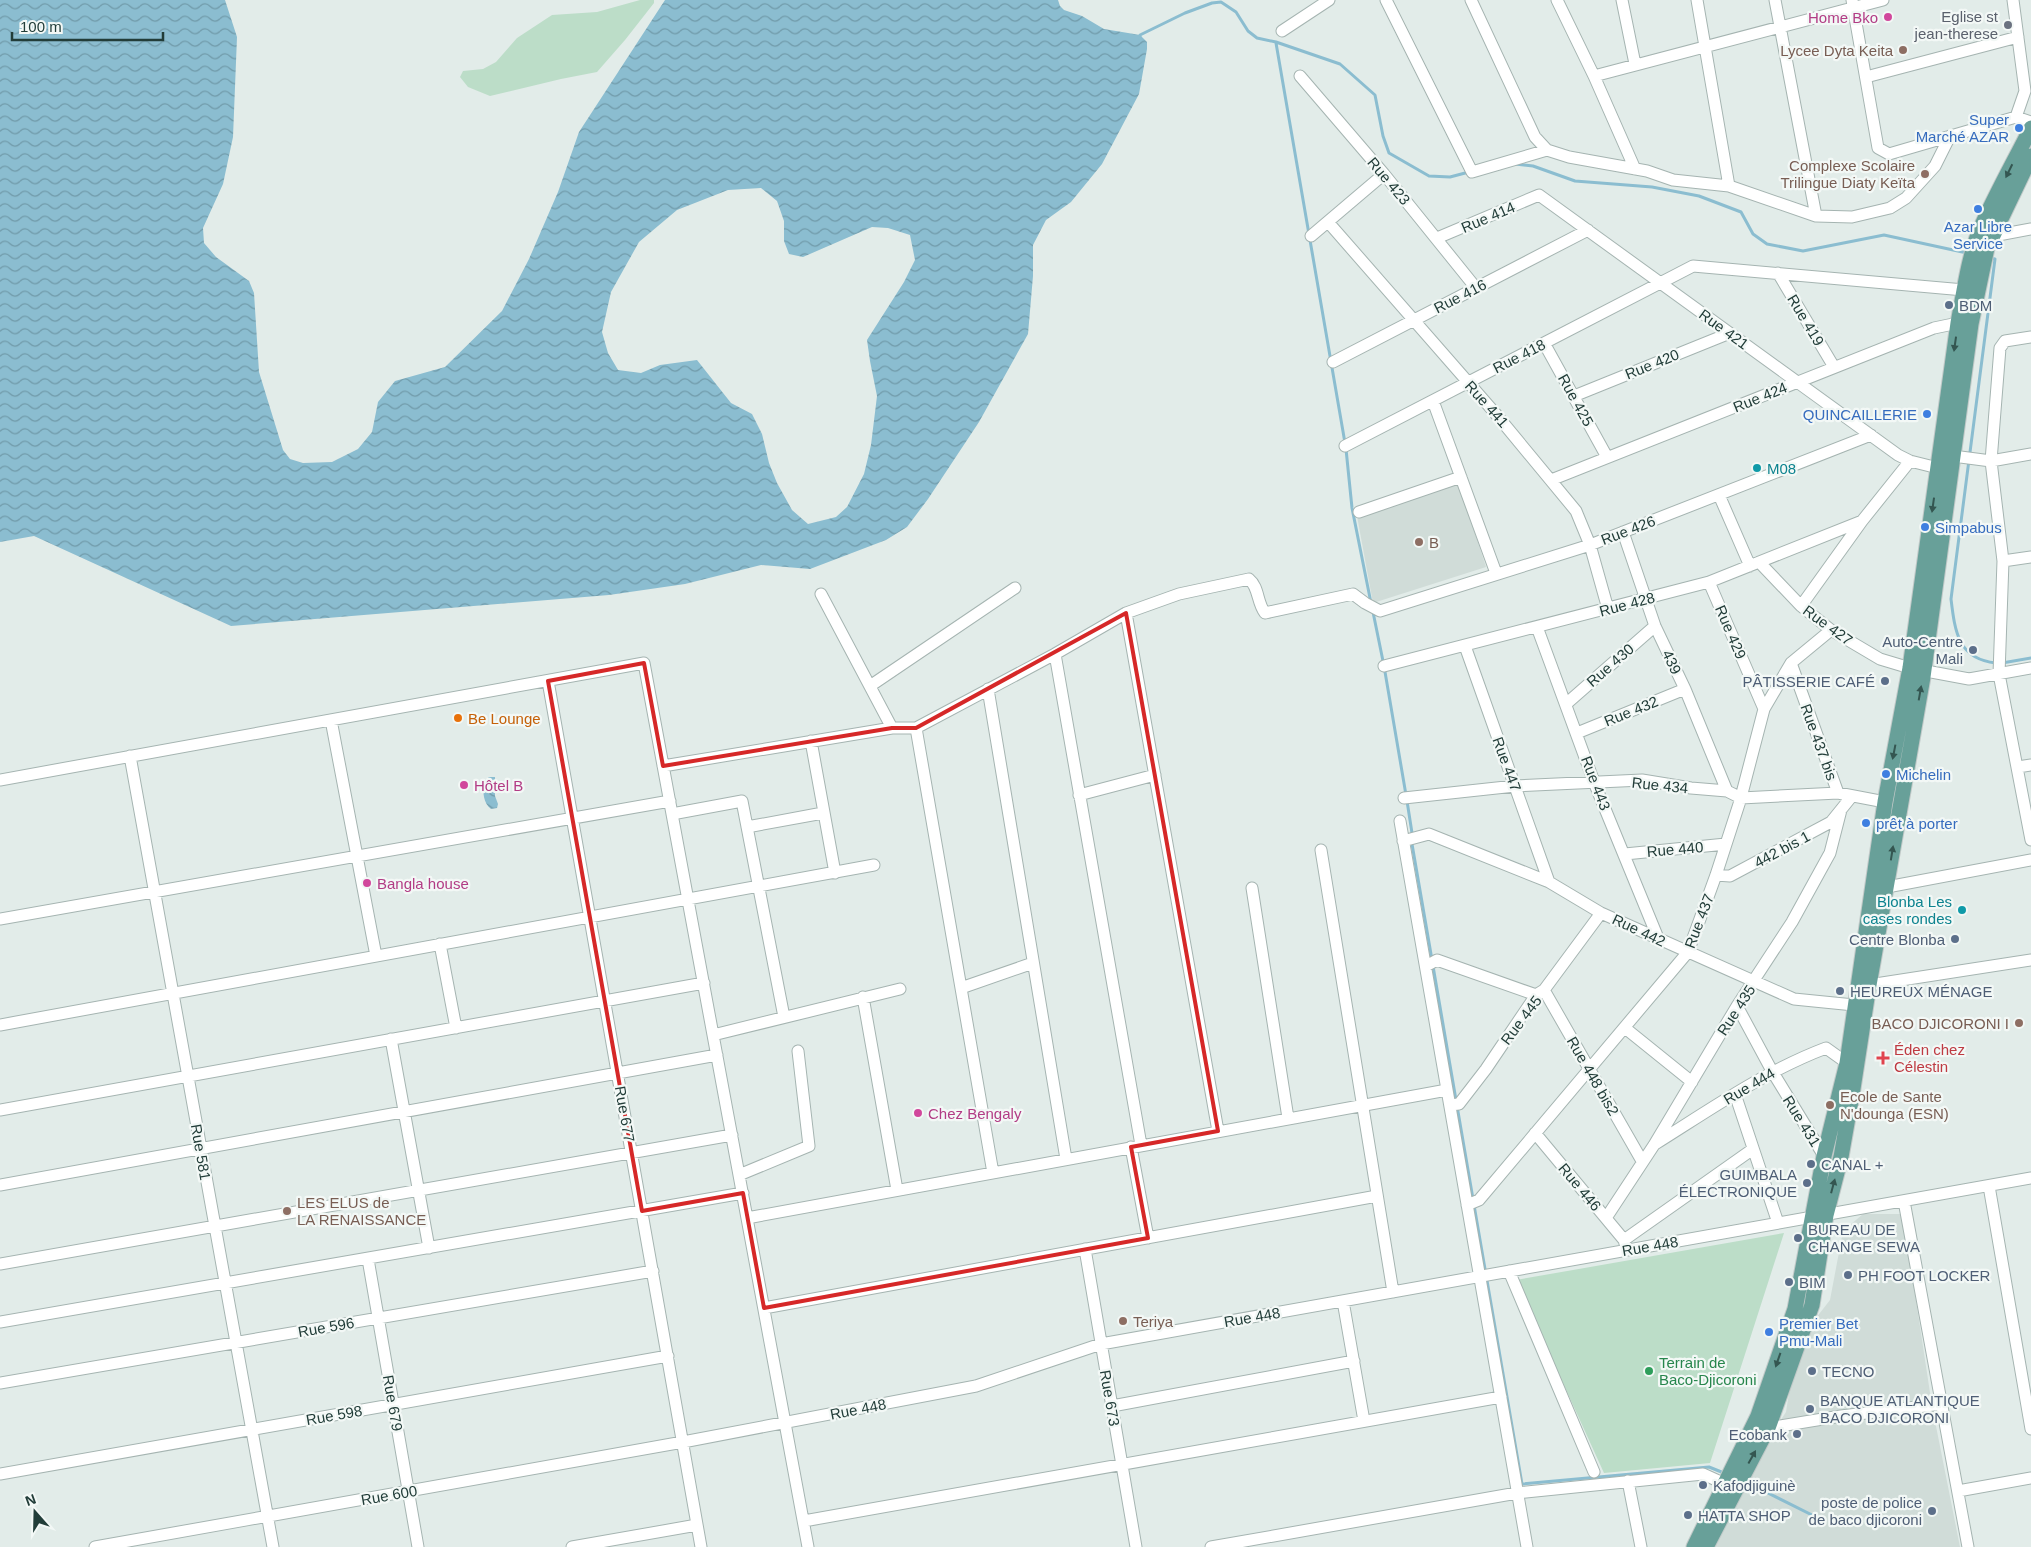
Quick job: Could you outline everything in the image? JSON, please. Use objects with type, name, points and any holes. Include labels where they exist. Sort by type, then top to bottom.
[{"type":"main road","points":[[1694,1547],[1758,1416],[1795,1309],[1820,1216],[1842,1148],[1885,802],[1966,457],[1964,290],[2031,128]]},
{"type":"main road","points":[[1984,240],[2031,156]]},
{"type":"main road","points":[[1706,1547],[1768,1428],[1812,1305],[1824,1156],[1847,1062],[1854,1005],[1863,984],[1886,887],[1916,669],[1938,468],[1976,264]]},
{"type":"street","points":[[1282,32],[1329,0]]},
{"type":"street","points":[[1386,0],[1472,172],[1547,150]]},
{"type":"street","points":[[1471,0],[1530,129],[1547,150],[1569,157],[1635,169],[1673,180],[1729,186],[1816,216],[1852,217],[1890,208],[1906,198],[1935,166],[1950,136]]},
{"type":"street","points":[[1557,0],[1594,76],[1635,169]]},
{"type":"street","points":[[1622,0],[1635,64]]},
{"type":"street","points":[[1697,0],[1729,186]]},
{"type":"street","points":[[1775,0],[1816,216]]},
{"type":"street","points":[[1594,76],[1780,27],[1853,4],[1883,0]]},
{"type":"street","points":[[2013,0],[2028,93],[2016,117]]},
{"type":"street","points":[[1853,4],[1878,148],[1883,152],[1889,154],[2016,117],[2031,122]]},
{"type":"street","points":[[1866,76],[2018,37]]},
{"type":"street","name":"Rue 423","points":[[1300,76],[1384,174],[1476,288]]},
{"type":"street","points":[[1311,236],[1384,174]]},
{"type":"street","name":"Rue 414","points":[[1437,238],[1539,195]]},
{"type":"street","name":"Rue 421","points":[[1539,195],[1871,435],[1910,461],[1938,468]]},
{"type":"street","name":"Rue 441","points":[[1328,222],[1467,383],[1496,413],[1576,511],[1590,545],[1608,609]]},
{"type":"street","points":[[1984,240],[2031,229]]},
{"type":"street","name":"Rue 416","points":[[1333,362],[1588,230]]},
{"type":"street","name":"Rue 418","points":[[1345,446],[1693,266],[1778,273]]},
{"type":"street","points":[[1778,273],[1964,290]]},
{"type":"street","name":"Rue 419","points":[[1778,273],[1834,367]]},
{"type":"street","name":"Rue 424","points":[[1551,480],[1934,328],[1964,324]]},
{"type":"street","name":"Rue 420","points":[[1574,396],[1730,333]]},
{"type":"street","points":[[2031,337],[2005,341],[2000,348],[1991,461],[2003,561],[1999,674],[2031,840]]},
{"type":"street","name":"Rue 425","points":[[1544,343],[1607,457]]},
{"type":"street","points":[[1433,401],[1496,573]]},
{"type":"street","name":"Rue 426","points":[[1126,613],[1178,594],[1249,579],[1253,582],[1260,608],[1265,613],[1344,594],[1353,594],[1379,611],[1590,545],[1871,435]]},
{"type":"street","points":[[1966,457],[1991,461],[2031,454]]},
{"type":"street","name":"Rue 428","points":[[1801,606],[1862,521],[1910,461]]},
{"type":"street","points":[[1359,512],[1461,476]]},
{"type":"street","name":"Rue 427","points":[[1719,494],[1754,564],[1831,630],[1880,659],[1916,669],[1969,679],[2031,668]]},
{"type":"street","name":"Rue 428","points":[[1384,666],[1709,582],[1862,521]]},
{"type":"street","name":"439","points":[[1623,532],[1655,626],[1685,689],[1727,791]]},
{"type":"street","points":[[2003,561],[2031,557]]},
{"type":"street","name":"Rue 429","points":[[1709,582],[1764,709]]},
{"type":"street","points":[[870,686],[1015,588]]},
{"type":"street","points":[[820,594],[892,728]]},
{"type":"street","points":[[663,766],[892,728],[916,728],[1055,654],[1126,613],[1218,1131]]},
{"type":"street","name":"Rue 430","points":[[1566,704],[1655,626]]},
{"type":"street","name":"Rue 443","points":[[1537,627],[1594,782],[1658,938]]},
{"type":"street","name":"Rue 437","points":[[1472,1203],[1535,1133],[1688,952],[1741,798],[1764,709],[1791,663],[1831,630]]},
{"type":"street","name":"Rue 447","points":[[1465,646],[1549,882]]},
{"type":"street","points":[[1055,654],[1136,1146],[1148,1238]]},
{"type":"street","points":[[0,780],[644,663],[808,1547]]},
{"type":"street","name":"Rue 437 bis","points":[[1791,663],[1838,793]]},
{"type":"street","name":"Rue 677","points":[[548,681],[701,1547]]},
{"type":"street","points":[[988,689],[1066,1159]]},
{"type":"street","name":"Rue 432","points":[[1577,733],[1685,689]]},
{"type":"street","points":[[331,720],[376,956]]},
{"type":"street","points":[[916,728],[993,1173]]},
{"type":"street","points":[[811,741],[835,873]]},
{"type":"street","name":"Rue 581","points":[[130,756],[273,1547]]},
{"type":"street","points":[[2018,767],[2031,765]]},
{"type":"street","points":[[1079,795],[1155,775]]},
{"type":"street","name":"Rue 434","points":[[1404,798],[1515,786],[1642,780],[1691,788],[1727,791],[1741,798],[1838,793],[1885,802]]},
{"type":"street","name":"Rue 435","points":[[1606,1218],[1792,922],[1830,853],[1841,810],[1852,796]]},
{"type":"street","points":[[672,814],[742,800],[784,1017]]},
{"type":"street","points":[[0,919],[670,801]]},
{"type":"street","name":"442 bis 1","points":[[1716,875],[1730,876],[1831,822],[1841,810]]},
{"type":"street","points":[[747,826],[823,813]]},
{"type":"street","points":[[1400,821],[1447,1090],[1454,1105],[1472,1203],[1480,1277],[1527,1547]]},
{"type":"street","name":"Rue 442","points":[[1403,841],[1429,834],[1549,882],[1601,912],[1794,999],[1854,1005]]},
{"type":"street","name":"Rue 440","points":[[1625,854],[1726,844]]},
{"type":"street","points":[[1321,850],[1393,1292]]},
{"type":"street","points":[[1886,887],[2031,860]]},
{"type":"street","points":[[0,1024],[874,865]]},
{"type":"street","points":[[1252,888],[1288,1118]]},
{"type":"street","name":"Rue 445","points":[[1454,1105],[1486,1069],[1601,912]]},
{"type":"street","points":[[440,944],[456,1028]]},
{"type":"street","points":[[1426,966],[1437,960],[1540,993]]},
{"type":"street","points":[[1863,984],[2031,960]]},
{"type":"street","points":[[961,988],[1033,963]]},
{"type":"street","points":[[0,1110],[704,983]]},
{"type":"street","points":[[713,1035],[900,989]]},
{"type":"street","name":"Rue 448 bis2","points":[[1540,993],[1590,1069],[1642,1161]]},
{"type":"street","points":[[863,997],[897,1190]]},
{"type":"street","name":"Rue 431","points":[[1738,1006],[1772,1071],[1824,1156]]},
{"type":"street","points":[[1625,1028],[1692,1082]]},
{"type":"street","points":[[391,1039],[429,1248]]},
{"type":"street","name":"Rue 444","points":[[1654,1144],[1772,1071],[1826,1048],[1847,1062]]},
{"type":"street","points":[[739,1175],[809,1146],[798,1051]]},
{"type":"street","points":[[0,1186],[717,1054]]},
{"type":"street","points":[[747,1218],[1447,1090]]},
{"type":"street","points":[[1735,1094],[1778,1223]]},
{"type":"street","name":"Rue 446","points":[[1535,1133],[1606,1218],[1625,1245]]},
{"type":"street","points":[[0,1264],[732,1135]]},
{"type":"street","points":[[1625,1245],[1753,1149]]},
{"type":"street","name":"Rue 448","points":[[683,1442],[976,1386],[1101,1344],[1480,1277],[1625,1245],[1778,1223],[2031,1178]]},
{"type":"street","points":[[1990,1186],[2031,1429]]},
{"type":"street","points":[[0,1322],[743,1194]]},
{"type":"street","points":[[764,1308],[1377,1196]]},
{"type":"street","points":[[1904,1202],[1968,1547]]},
{"type":"street","name":"Rue 673","points":[[1085,1249],[1136,1547]]},
{"type":"street","name":"Rue 679","points":[[368,1259],[418,1547]]},
{"type":"street","name":"Rue 596","points":[[0,1383],[652,1271]]},
{"type":"street","points":[[1509,1271],[1594,1472]]},
{"type":"street","points":[[1343,1301],[1364,1421]]},
{"type":"street","name":"Rue 598","points":[[0,1474],[668,1356]]},
{"type":"street","points":[[1112,1406],[1354,1361]]},
{"type":"street","points":[[804,1521],[1501,1397]]},
{"type":"street","points":[[1768,1428],[1841,1416],[1942,1404]]},
{"type":"street","name":"Rue 600","points":[[95,1547],[683,1442]]},
{"type":"street","points":[[1211,1547],[1518,1493],[1702,1474],[1725,1484]]},
{"type":"street","points":[[1958,1491],[2031,1478]]},
{"type":"street","points":[[1628,1481],[1641,1547]]},
{"type":"street","points":[[572,1547],[697,1525]]},
{"type":"highlighted area","points":[[1126,613],[1218,1131],[1131,1147],[1148,1238],[764,1308],[743,1193],[642,1211],[548,681],[644,663],[663,766],[892,728],[916,728]]},
{"type":"shaded area","name":"B","points":[[1458,481],[1486,567],[1373,603],[1357,516]]},
{"type":"shaded area","points":[[1863,1214],[1903,1214],[1932,1406],[1960,1547],[1712,1547],[1767,1441],[1786,1412],[1792,1374],[1816,1318],[1830,1300],[1843,1231]]},
{"type":"green space","points":[[640,0],[654,0],[654,3],[597,72],[490,96],[468,87],[460,77],[463,71],[483,69],[496,62],[517,38],[552,15],[597,12]]},
{"type":"green space","name":"Terrain de Baco-Djicoroni","points":[[1784,1233],[1710,1463],[1604,1473],[1516,1280]]},
{"type":"water","points":[[0,0],[225,0],[237,37],[233,137],[223,184],[203,228],[204,243],[216,257],[249,281],[254,293],[259,372],[283,450],[290,459],[303,463],[332,462],[358,449],[372,432],[378,402],[395,381],[445,367],[502,311],[529,259],[558,192],[579,132],[665,0],[1058,0],[1064,10],[1082,16],[1104,29],[1140,35],[1147,42],[1139,94],[1102,164],[1071,202],[1046,220],[1033,245],[1033,276],[1028,334],[979,422],[928,499],[907,527],[886,540],[810,569],[761,565],[685,584],[609,595],[231,626],[34,536],[0,542]],"holes":[[[761,188],[777,201],[784,221],[784,241],[789,254],[803,257],[872,227],[888,228],[910,235],[915,260],[904,282],[867,340],[877,396],[871,445],[864,474],[847,507],[836,517],[808,524],[792,510],[777,483],[769,463],[762,434],[752,414],[731,403],[697,360],[660,365],[641,373],[618,370],[608,353],[602,332],[611,292],[639,242],[677,210],[728,190]]]},
{"type":"water","points":[[489,777],[495,777],[495,796],[498,804],[497,808],[491,809],[485,800],[483,790],[483,782]]},
{"type":"waterway","points":[[1140,38],[1140,35],[1185,13],[1212,3],[1221,2],[1236,12],[1248,31],[1257,38],[1276,42],[1340,64],[1375,95],[1383,136],[1389,153],[1429,176],[1450,177],[1469,172]]},
{"type":"waterway","points":[[1276,43],[1345,443]]},
{"type":"waterway","points":[[1515,164],[1533,166],[1575,181],[1652,187],[1699,196],[1741,212],[1753,234],[1767,244],[1803,251],[1884,235],[1967,253]]},
{"type":"waterway","points":[[1990,258],[1995,259],[1951,599],[1957,633],[1966,650],[1983,660],[1996,663]]},
{"type":"waterway","points":[[1346,449],[1352,508],[1371,603]]},
{"type":"waterway","points":[[1373,612],[1406,795]]},
{"type":"waterway","points":[[2002,663],[2031,658]]},
{"type":"waterway","points":[[1407,801],[1412,833]]},
{"type":"waterway","points":[[1412,844],[1432,960]]},
{"type":"waterway","points":[[1433,966],[1473,1199]]},
{"type":"waterway","points":[[1474,1205],[1522,1484],[1709,1467],[1724,1473]]},
{"type":"waterway","points":[[1748,1483],[1820,1519]]},
{"type":"place","name":"Home Bko","points":[[1888,17]]},
{"type":"place","name":"Eglise st jean-therese","points":[[2008,25]]},
{"type":"place","name":"Lycee Dyta Keita","points":[[1903,50]]},
{"type":"place","name":"Super Marché AZAR","points":[[2019,128]]},
{"type":"place","name":"Complexe Scolaire Trilingue Diaty Keïta","points":[[1925,174]]},
{"type":"place","name":"Azar Libre Service","points":[[1978,209]]},
{"type":"place","name":"BDM","points":[[1949,305]]},
{"type":"place","name":"QUINCAILLERIE","points":[[1927,414]]},
{"type":"place","name":"M08","points":[[1757,468]]},
{"type":"place","name":"Simpabus","points":[[1925,527]]},
{"type":"place","name":"B","points":[[1419,542]]},
{"type":"place","name":"Auto-Centre Mali","points":[[1973,650]]},
{"type":"place","name":"PÂTISSERIE CAFÉ","points":[[1885,681]]},
{"type":"place","name":"Be Lounge","points":[[458,718]]},
{"type":"place","name":"Michelin","points":[[1886,774]]},
{"type":"place","name":"Hôtel B","points":[[464,785]]},
{"type":"place","name":"prêt à porter","points":[[1866,823]]},
{"type":"place","name":"Bangla house","points":[[367,883]]},
{"type":"place","name":"Blonba Les cases rondes","points":[[1962,910]]},
{"type":"place","name":"Centre Blonba","points":[[1955,939]]},
{"type":"place","name":"HEUREUX MÉNAGE","points":[[1840,991]]},
{"type":"place","name":"BACO DJICORONI I","points":[[2019,1023]]},
{"type":"place","name":"Éden chez Célestin","points":[[1883,1058]]},
{"type":"place","name":"Ecole de Sante N'dounga (ESN)","points":[[1830,1105]]},
{"type":"place","name":"Chez Bengaly","points":[[918,1113]]},
{"type":"place","name":"CANAL +","points":[[1811,1164]]},
{"type":"place","name":"GUIMBALA ÉLECTRONIQUE","points":[[1807,1183]]},
{"type":"place","name":"LES ELUS de LA RENAISSANCE","points":[[287,1211]]},
{"type":"place","name":"BUREAU DE CHANGE SEWA","points":[[1798,1238]]},
{"type":"place","name":"PH FOOT LOCKER","points":[[1848,1275]]},
{"type":"place","name":"BIM","points":[[1789,1282]]},
{"type":"place","name":"Teriya","points":[[1123,1321]]},
{"type":"place","name":"Premier Bet Pmu-Mali","points":[[1769,1332]]},
{"type":"place","name":"Terrain de Baco-Djicoroni","points":[[1649,1371]]},
{"type":"place","name":"TECNO","points":[[1812,1371]]},
{"type":"place","name":"BANQUE ATLANTIQUE BACO DJICORONI","points":[[1810,1409]]},
{"type":"place","name":"Ecobank","points":[[1797,1434]]},
{"type":"place","name":"Kafodjiguinè","points":[[1703,1485]]},
{"type":"place","name":"poste de police de baco djicoroni","points":[[1932,1511]]},
{"type":"place","name":"HATTA SHOP","points":[[1688,1515]]}]
